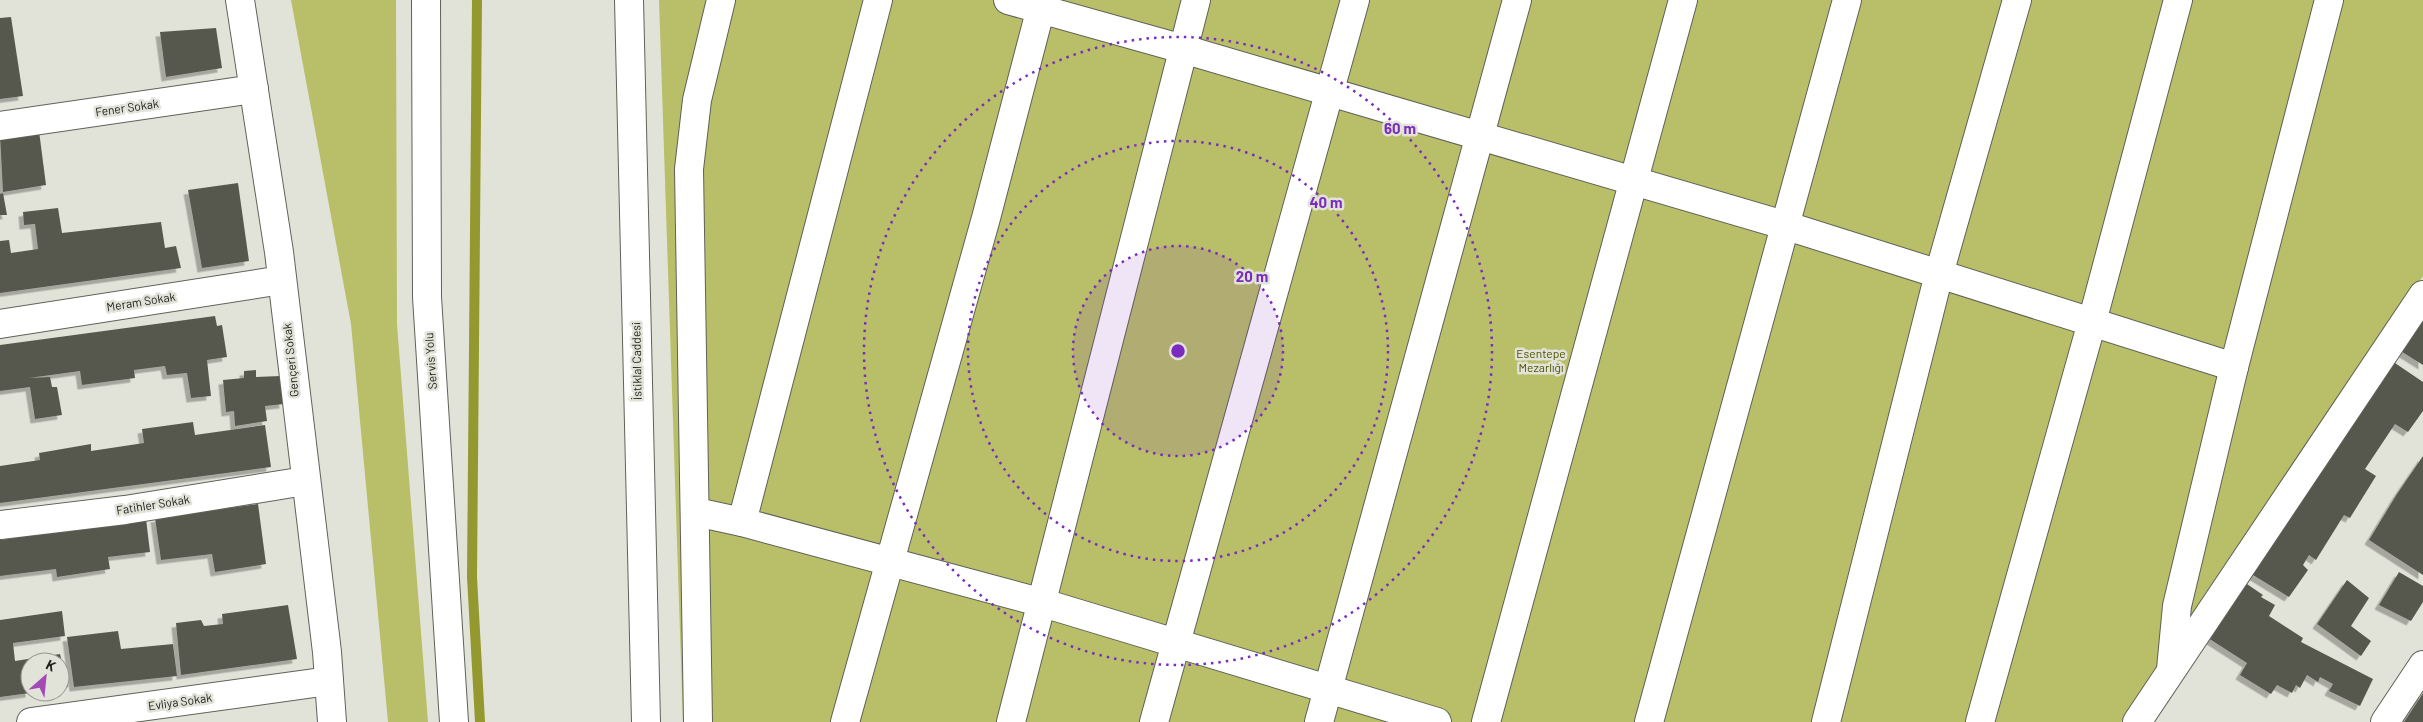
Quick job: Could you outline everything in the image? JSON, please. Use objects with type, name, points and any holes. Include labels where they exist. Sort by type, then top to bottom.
[{"type":"street","name":"Gençeri Sokak","points":[[240,0],[282,280],[329,682],[332,722]]},
{"type":"street","name":"Servis Yolu","points":[[426,0],[427,297],[454,722]]},
{"type":"street","name":"İstiklal Caddesi","points":[[628,0],[646,722]]},
{"type":"street","points":[[698,722],[689,169],[697,100],[721,0]]},
{"type":"street","points":[[742,522],[878,0]]},
{"type":"street","points":[[1008,0],[1042,5],[1481,138],[1787,226],[2234,367]]},
{"type":"street","points":[[1011,722],[1196,0]]},
{"type":"street","points":[[1154,722],[1356,0]]},
{"type":"street","points":[[1319,722],[1481,138],[1517,0]]},
{"type":"street","points":[[1486,722],[1683,0]]},
{"type":"street","points":[[1649,722],[1787,226],[1847,0]]},
{"type":"street","points":[[1826,722],[1939,274],[2017,0]]},
{"type":"street","points":[[1980,722],[2092,322],[2178,0]]},
{"type":"street","points":[[2171,669],[2177,606],[2234,367],[2329,0]]},
{"type":"street","points":[[845,722],[986,218],[1042,5]]},
{"type":"street","name":"Fener Sokak","points":[[0,126],[254,89]]},
{"type":"street","name":"Meram Sokak","points":[[0,324],[282,280]]},
{"type":"street","points":[[2137,722],[2423,294]]},
{"type":"street","name":"Fatihler Sokak","points":[[0,525],[125,510],[305,480]]},
{"type":"street","points":[[696,512],[742,522],[1043,603],[1437,722]]},
{"type":"street","points":[[2386,722],[2423,665]]},
{"type":"street","name":"Evliya Sokak","points":[[31,722],[329,682]]},
{"type":"green space","points":[[291,0],[396,0],[397,324],[428,722],[388,722],[351,324]]},
{"type":"green space","name":"Esentepe Mezarlığı","points":[[659,0],[2423,0],[2423,276],[2121,722],[683,722]]},
{"type":"building","points":[[11,17],[23,96],[0,99],[0,18]]},
{"type":"building","points":[[216,28],[222,68],[166,77],[160,32]]},
{"type":"building","points":[[39,131],[46,185],[3,192],[0,135]]},
{"type":"building","points":[[238,183],[249,261],[202,268],[188,190]]},
{"type":"building","points":[[3,193],[7,215],[0,215],[0,194]]},
{"type":"building","points":[[58,208],[62,233],[161,222],[165,248],[176,246],[181,268],[0,293],[0,241],[9,240],[11,253],[38,249],[35,224],[24,225],[23,212]]},
{"type":"building","points":[[215,316],[217,326],[222,325],[227,357],[207,360],[211,396],[191,398],[187,373],[167,375],[165,366],[134,370],[135,378],[82,385],[80,371],[29,378],[50,377],[52,387],[57,387],[62,415],[35,419],[30,387],[0,391],[0,345]]},
{"type":"building","points":[[2423,318],[2423,365],[2399,350]]},
{"type":"building","points":[[2392,361],[2423,382],[2423,411],[2408,432],[2395,424],[2365,469],[2376,476],[2350,518],[2344,515],[2316,560],[2309,555],[2303,565],[2308,570],[2289,597],[2253,575]]},
{"type":"building","points":[[256,370],[256,377],[280,376],[284,404],[265,406],[267,421],[235,426],[234,411],[226,412],[223,380],[244,378],[244,371]]},
{"type":"building","points":[[193,422],[195,435],[265,425],[271,467],[0,503],[0,466],[40,460],[39,453],[91,444],[91,451],[144,443],[142,429]]},
{"type":"building","points":[[2423,456],[2423,575],[2369,540]]},
{"type":"building","points":[[258,504],[266,564],[215,572],[212,554],[161,560],[155,518]]},
{"type":"building","points":[[146,519],[150,552],[108,557],[110,569],[57,577],[56,569],[0,576],[0,540]]},
{"type":"building","points":[[2399,572],[2423,586],[2423,602],[2411,621],[2379,605]]},
{"type":"building","points":[[2347,580],[2369,598],[2351,626],[2371,641],[2361,656],[2317,624]]},
{"type":"building","points":[[2244,582],[2263,595],[2261,597],[2275,605],[2269,616],[2303,638],[2301,642],[2373,679],[2360,706],[2329,691],[2333,684],[2320,677],[2318,682],[2307,675],[2300,688],[2296,685],[2292,693],[2277,685],[2271,694],[2240,675],[2247,663],[2205,636],[2218,617],[2222,620]]},
{"type":"building","points":[[288,605],[297,659],[181,675],[176,623],[201,620],[204,626],[223,624],[222,614]]},
{"type":"building","points":[[62,611],[65,636],[13,643],[15,661],[20,660],[20,694],[0,697],[0,620]]},
{"type":"building","points":[[118,631],[121,649],[173,644],[177,676],[74,687],[67,637]]},
{"type":"building","points":[[2423,693],[2423,722],[2404,722],[2414,707]]},
{"type":"waterway","points":[[477,0],[472,577],[480,722]]}]
